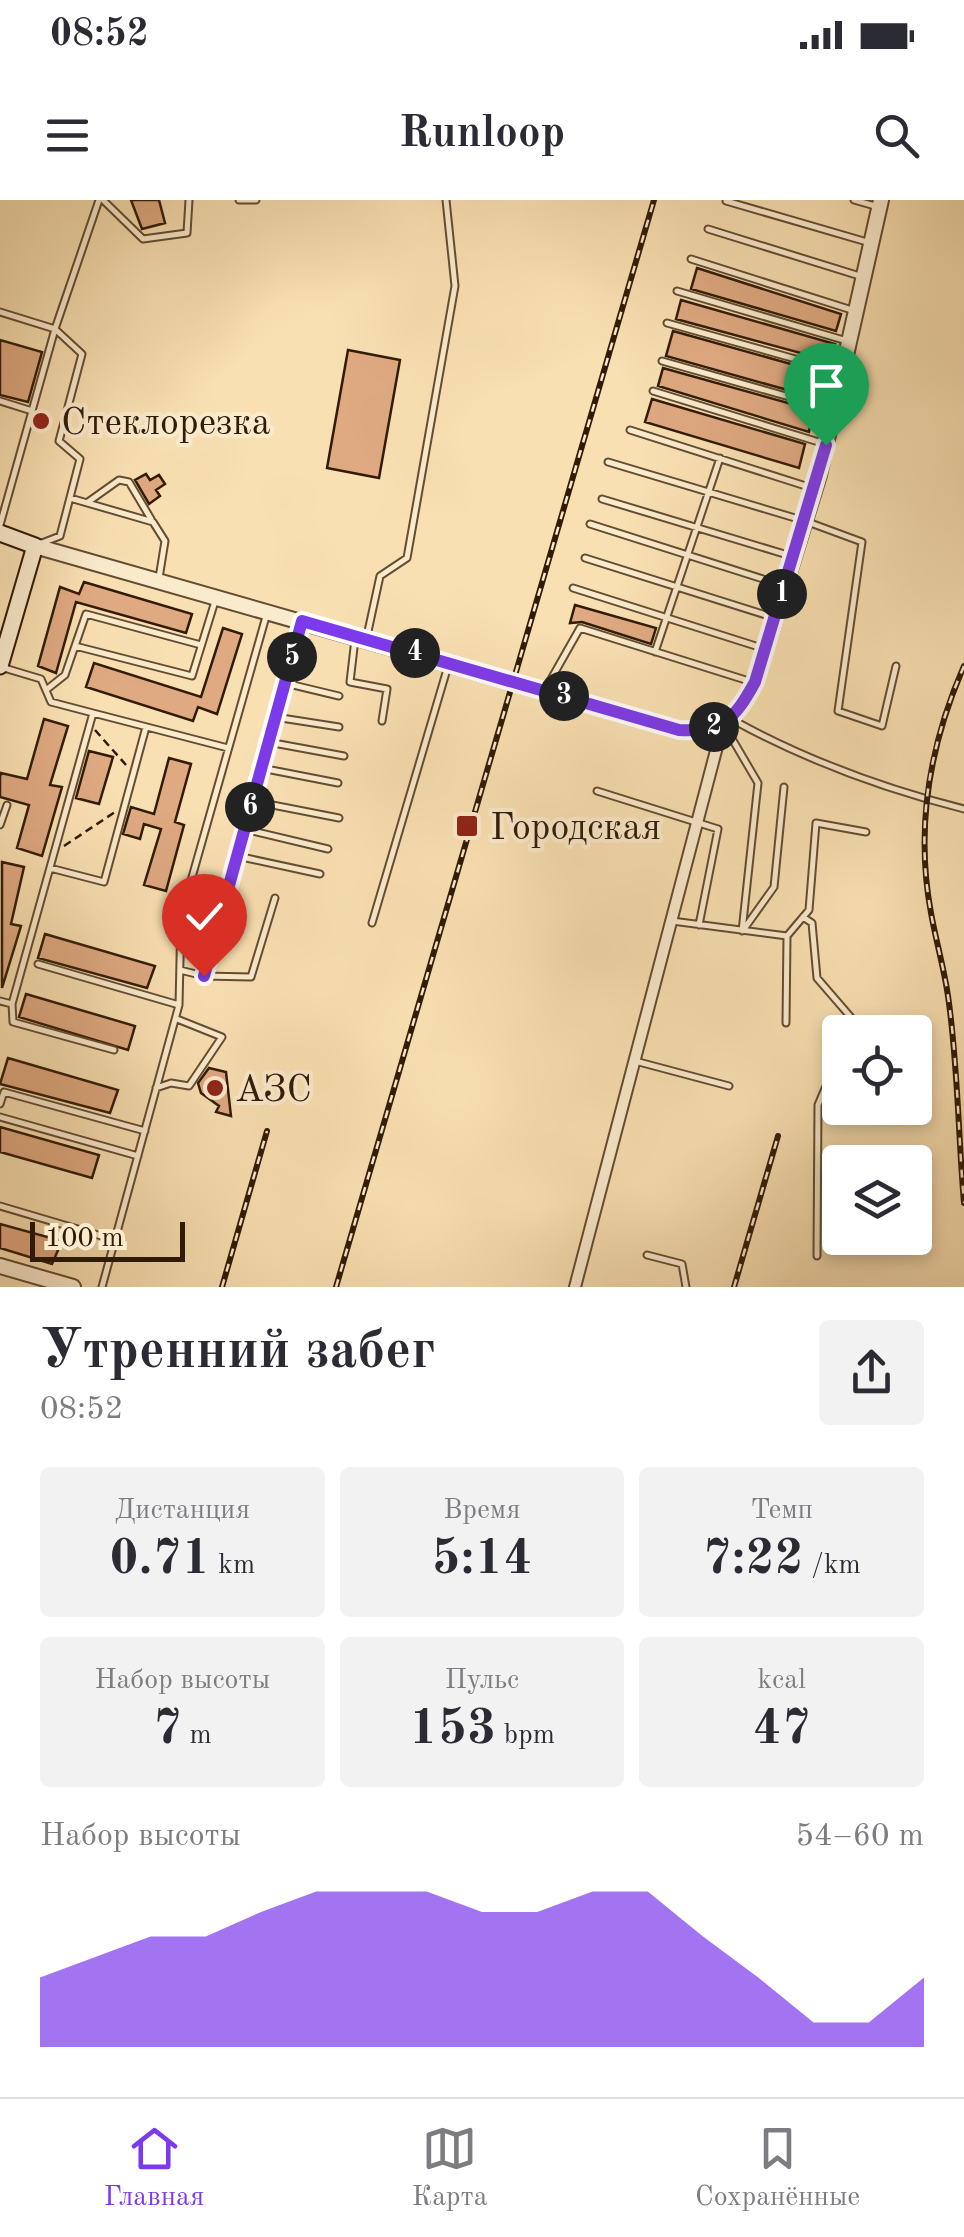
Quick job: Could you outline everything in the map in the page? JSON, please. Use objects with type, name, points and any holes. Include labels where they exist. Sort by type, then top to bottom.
[{"type":"main road","points":[[0,533],[35,546],[0,666]]},
{"type":"street","points":[[576,1287],[727,721],[755,682],[815,490],[881,204]]},
{"type":"street","points":[[35,546],[679,730],[703,731],[727,721]]},
{"type":"street","points":[[0,1266],[73,1287]]},
{"type":"lane","points":[[0,525],[55,329],[101,200],[143,239],[187,233],[189,200]]},
{"type":"lane","points":[[239,200],[256,200]]},
{"type":"lane","points":[[382,721],[388,689],[350,682],[380,576],[407,558],[455,286],[446,200]]},
{"type":"lane","points":[[854,200],[881,204]]},
{"type":"lane","points":[[726,201],[873,244]]},
{"type":"lane","points":[[708,229],[864,278]]},
{"type":"lane","points":[[691,258],[856,312]]},
{"type":"lane","points":[[677,291],[850,342]]},
{"type":"lane","points":[[0,312],[55,329],[82,354],[58,441],[80,459],[60,536],[35,546]]},
{"type":"lane","points":[[667,323],[842,373]]},
{"type":"lane","points":[[662,361],[834,410]]},
{"type":"lane","points":[[653,391],[826,445]]},
{"type":"lane","points":[[0,401],[32,411]]},
{"type":"lane","points":[[630,430],[815,490]]},
{"type":"lane","points":[[655,652],[720,458]]},
{"type":"lane","points":[[608,462],[862,542],[838,711],[882,726],[896,666]]},
{"type":"lane","points":[[88,502],[119,480],[128,482],[165,541],[159,581]]},
{"type":"lane","points":[[70,498],[153,522]]},
{"type":"lane","points":[[602,499],[794,557]]},
{"type":"lane","points":[[590,524],[785,586]]},
{"type":"lane","points":[[585,558],[774,618]]},
{"type":"lane","points":[[573,588],[765,649]]},
{"type":"lane","points":[[76,646],[192,676],[216,597]]},
{"type":"lane","points":[[102,1287],[180,1005],[181,916],[268,612]]},
{"type":"lane","points":[[46,690],[66,675],[86,614],[201,644]]},
{"type":"lane","points":[[204,976],[302,621]]},
{"type":"lane","points":[[544,690],[580,628],[755,682]]},
{"type":"lane","points":[[372,922],[448,662]]},
{"type":"lane","points":[[0,666],[41,679],[51,702],[228,748]]},
{"type":"lane","points":[[284,683],[339,696]]},
{"type":"lane","points":[[93,713],[12,1004],[13,1022],[114,1050]]},
{"type":"lane","points":[[275,717],[340,727]]},
{"type":"lane","points":[[727,721],[774,743],[927,800],[964,809]]},
{"type":"lane","points":[[727,721],[758,784],[742,931]]},
{"type":"lane","points":[[50,868],[104,882],[146,727]]},
{"type":"lane","points":[[268,742],[344,756]]},
{"type":"lane","points":[[261,768],[338,782]]},
{"type":"lane","points":[[742,931],[774,887],[784,787]]},
{"type":"lane","points":[[597,790],[718,829],[699,925]]},
{"type":"lane","points":[[252,801],[338,818]]},
{"type":"lane","points":[[0,825],[7,804]]},
{"type":"lane","points":[[786,1023],[787,936],[809,910],[816,822],[866,832]]},
{"type":"lane","points":[[244,829],[328,849]]},
{"type":"lane","points":[[237,856],[320,874]]},
{"type":"lane","points":[[180,970],[204,976],[251,976],[275,898]]},
{"type":"lane","points":[[803,918],[812,923],[815,935],[817,978],[849,1015]]},
{"type":"lane","points":[[672,921],[787,936]]},
{"type":"lane","points":[[38,964],[180,1005]]},
{"type":"lane","points":[[0,1001],[12,1004]]},
{"type":"lane","points":[[156,1088],[172,1083],[189,1086],[222,1037],[176,1018]]},
{"type":"lane","points":[[635,1061],[729,1086]]},
{"type":"lane","points":[[0,1104],[4,1092],[145,1131]]},
{"type":"lane","points":[[817,1256],[818,1105],[822,1096]]},
{"type":"lane","points":[[0,1117],[138,1156]]},
{"type":"lane","points":[[0,1206],[114,1240]]},
{"type":"lane","points":[[647,1255],[682,1264],[686,1287]]},
{"type":"path","points":[[90,724],[134,774]]},
{"type":"path","points":[[54,852],[125,805]]},
{"type":"building","points":[[131,200],[159,200],[165,223],[142,229]]},
{"type":"building","points":[[697,268],[841,314],[836,331],[691,289]]},
{"type":"building","points":[[681,300],[835,344],[830,361],[676,319]]},
{"type":"building","points":[[673,331],[823,373],[816,398],[666,356]]},
{"type":"building","points":[[0,340],[42,352],[28,402],[0,395]]},
{"type":"building","points":[[348,350],[400,360],[379,478],[327,468]]},
{"type":"building","points":[[663,368],[813,410],[809,432],[658,386]]},
{"type":"building","points":[[652,399],[805,444],[799,468],[645,422]]},
{"type":"building","points":[[146,474],[150,480],[159,475],[165,484],[156,490],[160,496],[149,504],[135,480]]},
{"type":"building","points":[[84,582],[192,614],[186,633],[76,602],[56,673],[38,666],[60,587],[79,594]]},
{"type":"building","points":[[575,605],[656,628],[651,644],[582,622],[570,623]]},
{"type":"building","points":[[223,628],[242,634],[217,714],[198,707],[193,721],[86,687],[94,663],[201,697]]},
{"type":"building","points":[[44,719],[68,726],[50,785],[62,787],[42,856],[17,848],[29,805],[0,797],[0,777],[1,773],[27,779]]},
{"type":"building","points":[[89,751],[113,757],[99,804],[76,798]]},
{"type":"building","points":[[169,758],[191,764],[175,822],[184,825],[166,891],[144,885],[161,829],[144,824],[140,839],[123,834],[131,807],[154,814]]},
{"type":"building","points":[[2,862],[24,867],[11,924],[21,926],[2,988]]},
{"type":"building","points":[[45,934],[155,966],[147,988],[38,958]]},
{"type":"building","points":[[26,994],[135,1026],[128,1050],[19,1017]]},
{"type":"building","points":[[8,1058],[118,1090],[110,1113],[0,1084]]},
{"type":"building","name":"АЗС","points":[[209,1068],[226,1072],[231,1116],[216,1112],[219,1106],[201,1093],[198,1083]]},
{"type":"building","points":[[0,1127],[99,1155],[92,1178],[0,1152]]},
{"type":"building","points":[[0,1224],[62,1241],[52,1264],[0,1248]]},
{"type":"railway","points":[[336,1287],[654,200]]},
{"type":"railway","points":[[964,666],[934,757],[924,849],[951,1022],[964,1203]]},
{"type":"railway","points":[[222,1287],[267,1131]]},
{"type":"railway","points":[[734,1287],[778,1136]]},
{"type":"place","name":"Стеклорезка","points":[[41,421]]},
{"type":"place","name":"Городская","points":[[467,826]]},
{"type":"place","name":"АЗС","points":[[215,1088]]},
{"type":"route","points":[[204,976],[302,621],[679,730],[703,731],[734,716],[755,682],[826,445]]}]
